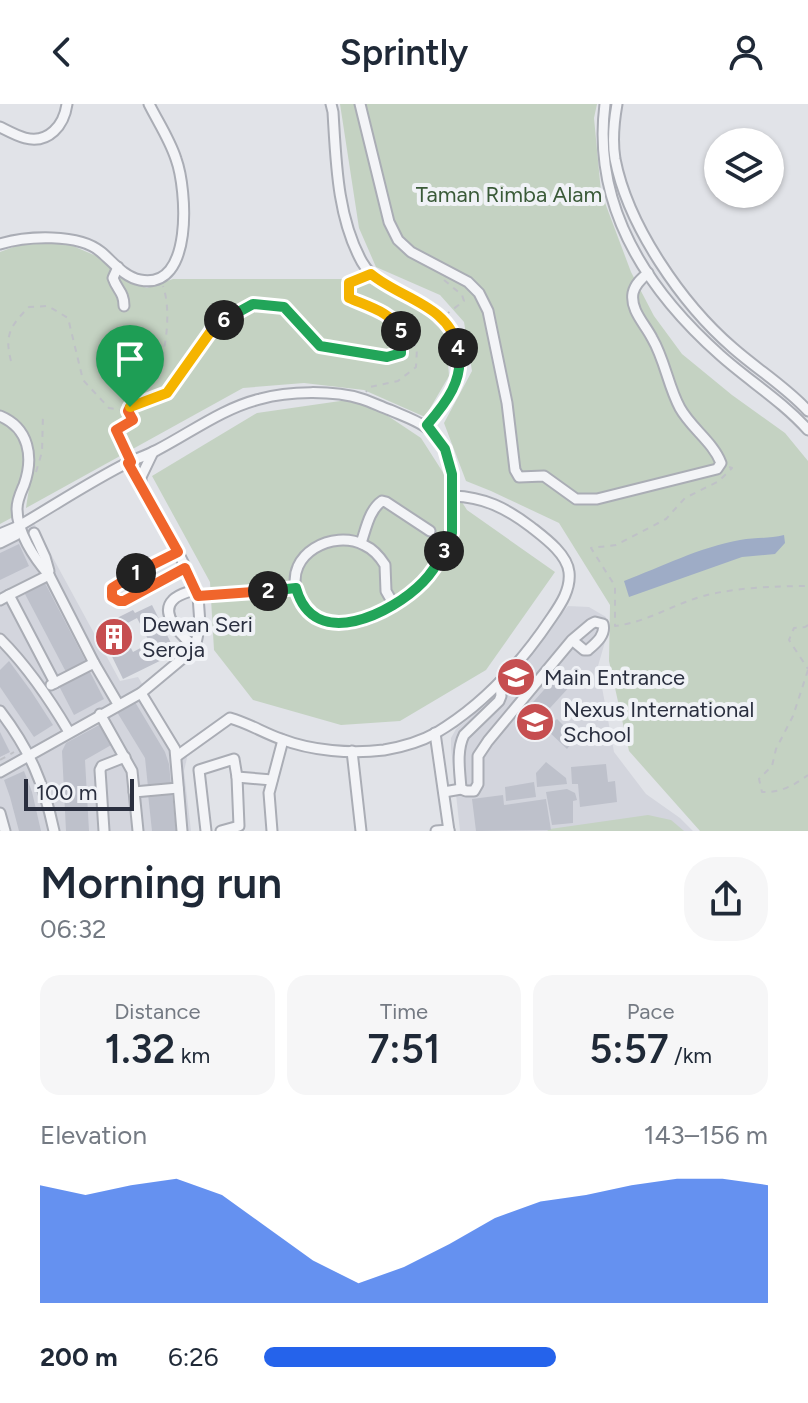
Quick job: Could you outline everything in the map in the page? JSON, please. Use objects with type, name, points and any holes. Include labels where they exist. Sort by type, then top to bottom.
[{"type":"street","points":[[0,127],[28,139],[46,138],[63,120],[67,104]]},
{"type":"street","points":[[0,244],[12,240],[63,238],[98,249],[125,274],[137,280],[159,278],[170,271],[180,253],[183,192],[176,159],[149,104]]},
{"type":"street","points":[[331,104],[337,180],[343,209],[363,264],[380,282],[442,317],[457,341],[460,364],[454,388],[427,425]]},
{"type":"street","points":[[360,104],[389,222],[398,240],[411,252],[468,282],[485,302],[507,403],[515,470],[519,477],[544,476],[576,499],[597,499],[717,469],[720,464],[717,453],[695,431],[679,408],[662,357],[640,320],[632,295],[637,284],[648,273]]},
{"type":"street","points":[[605,104],[602,131],[609,193],[626,237],[648,273],[666,299],[697,333],[808,430]]},
{"type":"street","points":[[617,104],[614,156],[623,192],[655,257],[700,315],[731,347],[808,411]]},
{"type":"street","points":[[626,237],[639,227]]},
{"type":"street","points":[[118,267],[113,278],[122,292],[124,306]]},
{"type":"street","points":[[0,543],[129,462],[224,413],[259,399],[282,395],[326,393],[361,398],[427,425],[445,449],[452,474],[452,533],[441,559],[424,581],[394,605],[370,618],[345,623],[324,621],[302,604],[296,588],[294,575],[310,550],[337,540],[361,543],[385,565],[386,591],[394,605]]},
{"type":"street","points":[[0,416],[18,428],[28,446],[29,468],[17,509],[18,530],[49,575]]},
{"type":"street","points":[[141,486],[141,477],[153,452]]},
{"type":"street","points":[[0,772],[141,693],[195,648],[200,624],[197,592],[129,462]]},
{"type":"street","points":[[177,756],[230,718],[283,740],[321,748],[352,751],[396,748],[435,733],[500,682],[537,641],[560,605],[568,587],[569,568],[557,550],[511,513],[481,498],[453,496]]},
{"type":"street","points":[[361,543],[371,514],[382,501],[430,531]]},
{"type":"street","points":[[0,534],[18,530]]},
{"type":"street","points":[[34,533],[49,575],[118,704]]},
{"type":"street","points":[[178,552],[112,588],[112,597],[124,601],[185,568]]},
{"type":"street","points":[[49,575],[4,597],[55,683]]},
{"type":"street","points":[[131,576],[140,591]]},
{"type":"street","points":[[195,648],[173,623],[168,611],[174,599],[197,592]]},
{"type":"street","points":[[0,639],[44,689],[69,732]]},
{"type":"street","points":[[444,792],[461,789],[474,791],[478,784],[478,756],[572,640]]},
{"type":"street","points":[[44,689],[94,663]]},
{"type":"street","points":[[515,666],[535,683]]},
{"type":"street","points":[[461,789],[460,743],[464,735],[499,701],[500,682]]},
{"type":"street","points":[[141,693],[175,749],[182,831]]},
{"type":"street","points":[[0,711],[30,756],[42,782],[54,831]]},
{"type":"street","points":[[100,714],[132,771],[138,831]]},
{"type":"street","points":[[435,733],[449,830],[436,831]]},
{"type":"street","points":[[272,831],[269,796],[283,740]]},
{"type":"street","points":[[352,751],[361,831]]},
{"type":"street","points":[[104,831],[100,770],[102,766],[125,757]]},
{"type":"street","points":[[206,831],[199,773],[201,769],[231,759],[235,760],[239,826],[221,831]]},
{"type":"street","points":[[237,777],[272,780]]},
{"type":"street","points":[[134,792],[200,783]]},
{"type":"street","points":[[0,813],[3,829]]},
{"type":"path","points":[[437,265],[440,276],[462,295],[464,301],[442,317]]},
{"type":"path","points":[[361,398],[370,387],[398,381],[416,367],[417,348],[394,319],[349,298],[349,283],[371,274]]},
{"type":"path","points":[[129,409],[160,367],[167,299],[159,278]]},
{"type":"path","points":[[11,361],[7,344],[14,323],[29,307],[48,306],[68,318],[83,380],[109,408],[129,409],[167,393],[216,324],[253,304],[284,307],[320,346],[373,355],[387,357],[401,353],[401,328]]},
{"type":"path","points":[[129,409],[133,420],[116,430],[129,462]]},
{"type":"path","points":[[720,464],[732,468],[719,481],[685,498],[666,519],[616,545],[591,548],[615,586],[615,626],[635,623],[694,598],[744,589],[808,586]]},
{"type":"path","points":[[197,592],[296,588]]},
{"type":"path","points":[[808,625],[794,628],[789,640],[808,670],[772,766],[759,779],[762,792],[775,792],[795,785],[808,775]]},
{"type":"path","points":[[0,760],[14,752]]},
{"type":"shaded area","points":[[34,523],[120,681],[138,677],[187,758],[184,771],[191,831],[0,831],[0,540]]},
{"type":"shaded area","name":"Nexus International School","points":[[568,606],[589,607],[606,617],[607,635],[598,666],[614,752],[646,794],[693,831],[460,831],[451,738],[456,729],[495,694],[509,693],[503,685]]},
{"type":"green space","name":"Taman Rimba Alam","points":[[340,104],[597,104],[594,118],[601,192],[631,272],[654,316],[682,354],[785,433],[808,461],[808,831],[700,831],[629,751],[609,661],[610,605],[559,523],[466,481],[444,423],[472,371],[464,322],[440,295],[376,267],[359,228]]},
{"type":"green space","points":[[24,243],[66,243],[101,258],[124,280],[147,288],[173,279],[361,279],[420,309],[446,335],[449,376],[425,417],[364,390],[304,383],[243,388],[26,508],[32,463],[29,441],[16,423],[0,413],[0,252]]},
{"type":"green space","points":[[361,398],[421,438],[467,510],[555,572],[486,670],[400,721],[341,725],[253,700],[214,650],[210,582],[152,476],[257,413]]},
{"type":"green space","points":[[0,421],[13,430],[20,440],[25,464],[13,517],[0,524]]},
{"type":"green space","points":[[648,815],[671,820],[684,831],[547,831],[550,829]]},
{"type":"water","points":[[784,535],[785,543],[775,554],[742,557],[629,597],[624,581],[681,558],[725,543]]},
{"type":"building","points":[[19,544],[29,566],[0,580],[0,553]]},
{"type":"building","points":[[45,583],[86,662],[66,672],[25,594]]},
{"type":"building","name":"Dewan Seri Seroja","points":[[152,605],[176,653],[123,679],[100,632],[118,623],[115,619],[133,610],[135,613]],"holes":[[[137,618],[150,643],[133,652],[120,627]]]},
{"type":"building","points":[[9,661],[53,725],[34,737],[0,687],[0,670]]},
{"type":"building","points":[[89,670],[104,699],[74,715],[59,686]]},
{"type":"building","points":[[559,673],[572,684],[538,721],[526,710]]},
{"type":"building","points":[[135,702],[165,752],[171,785],[148,787],[145,758],[117,712]]},
{"type":"building","points":[[594,704],[601,710],[592,721],[584,714]]},
{"type":"building","points":[[557,719],[576,738],[567,749],[546,729]]},
{"type":"building","points":[[101,724],[113,744],[85,760],[89,831],[66,831],[62,751],[66,743]]},
{"type":"building","points":[[0,732],[10,752],[0,757]]},
{"type":"building","points":[[546,762],[566,778],[567,784],[537,787],[536,773]]},
{"type":"building","points":[[606,764],[608,782],[615,781],[617,802],[580,807],[578,784],[572,784],[571,767]]},
{"type":"building","points":[[24,771],[41,831],[19,831],[4,780]]},
{"type":"building","points":[[534,782],[536,797],[506,801],[505,787]]},
{"type":"building","points":[[567,789],[575,793],[577,800],[573,801],[573,823],[552,825],[546,792]]},
{"type":"building","points":[[172,792],[176,831],[152,831],[148,794]]},
{"type":"building","points":[[503,795],[504,805],[546,799],[551,830],[476,831],[472,799]]},
{"type":"place","name":"Dewan Seri Seroja","points":[[114,637]]},
{"type":"place","name":"Main Entrance","points":[[516,677]]},
{"type":"place","name":"Nexus International School","points":[[535,722]]},
{"type":"route","points":[[371,274],[442,317],[457,341],[460,364],[454,388],[427,425],[445,449],[452,474],[452,533],[441,559],[424,581],[394,605],[370,618],[345,623],[324,621],[309,612],[296,588],[198,596],[185,568],[124,601],[114,599],[112,588],[178,552],[128,463],[131,462],[116,430],[133,420],[128,411],[130,407],[167,393],[216,324],[253,304],[284,307],[320,346],[387,357],[401,353],[401,328],[394,319],[349,298],[349,283],[371,274]]}]
